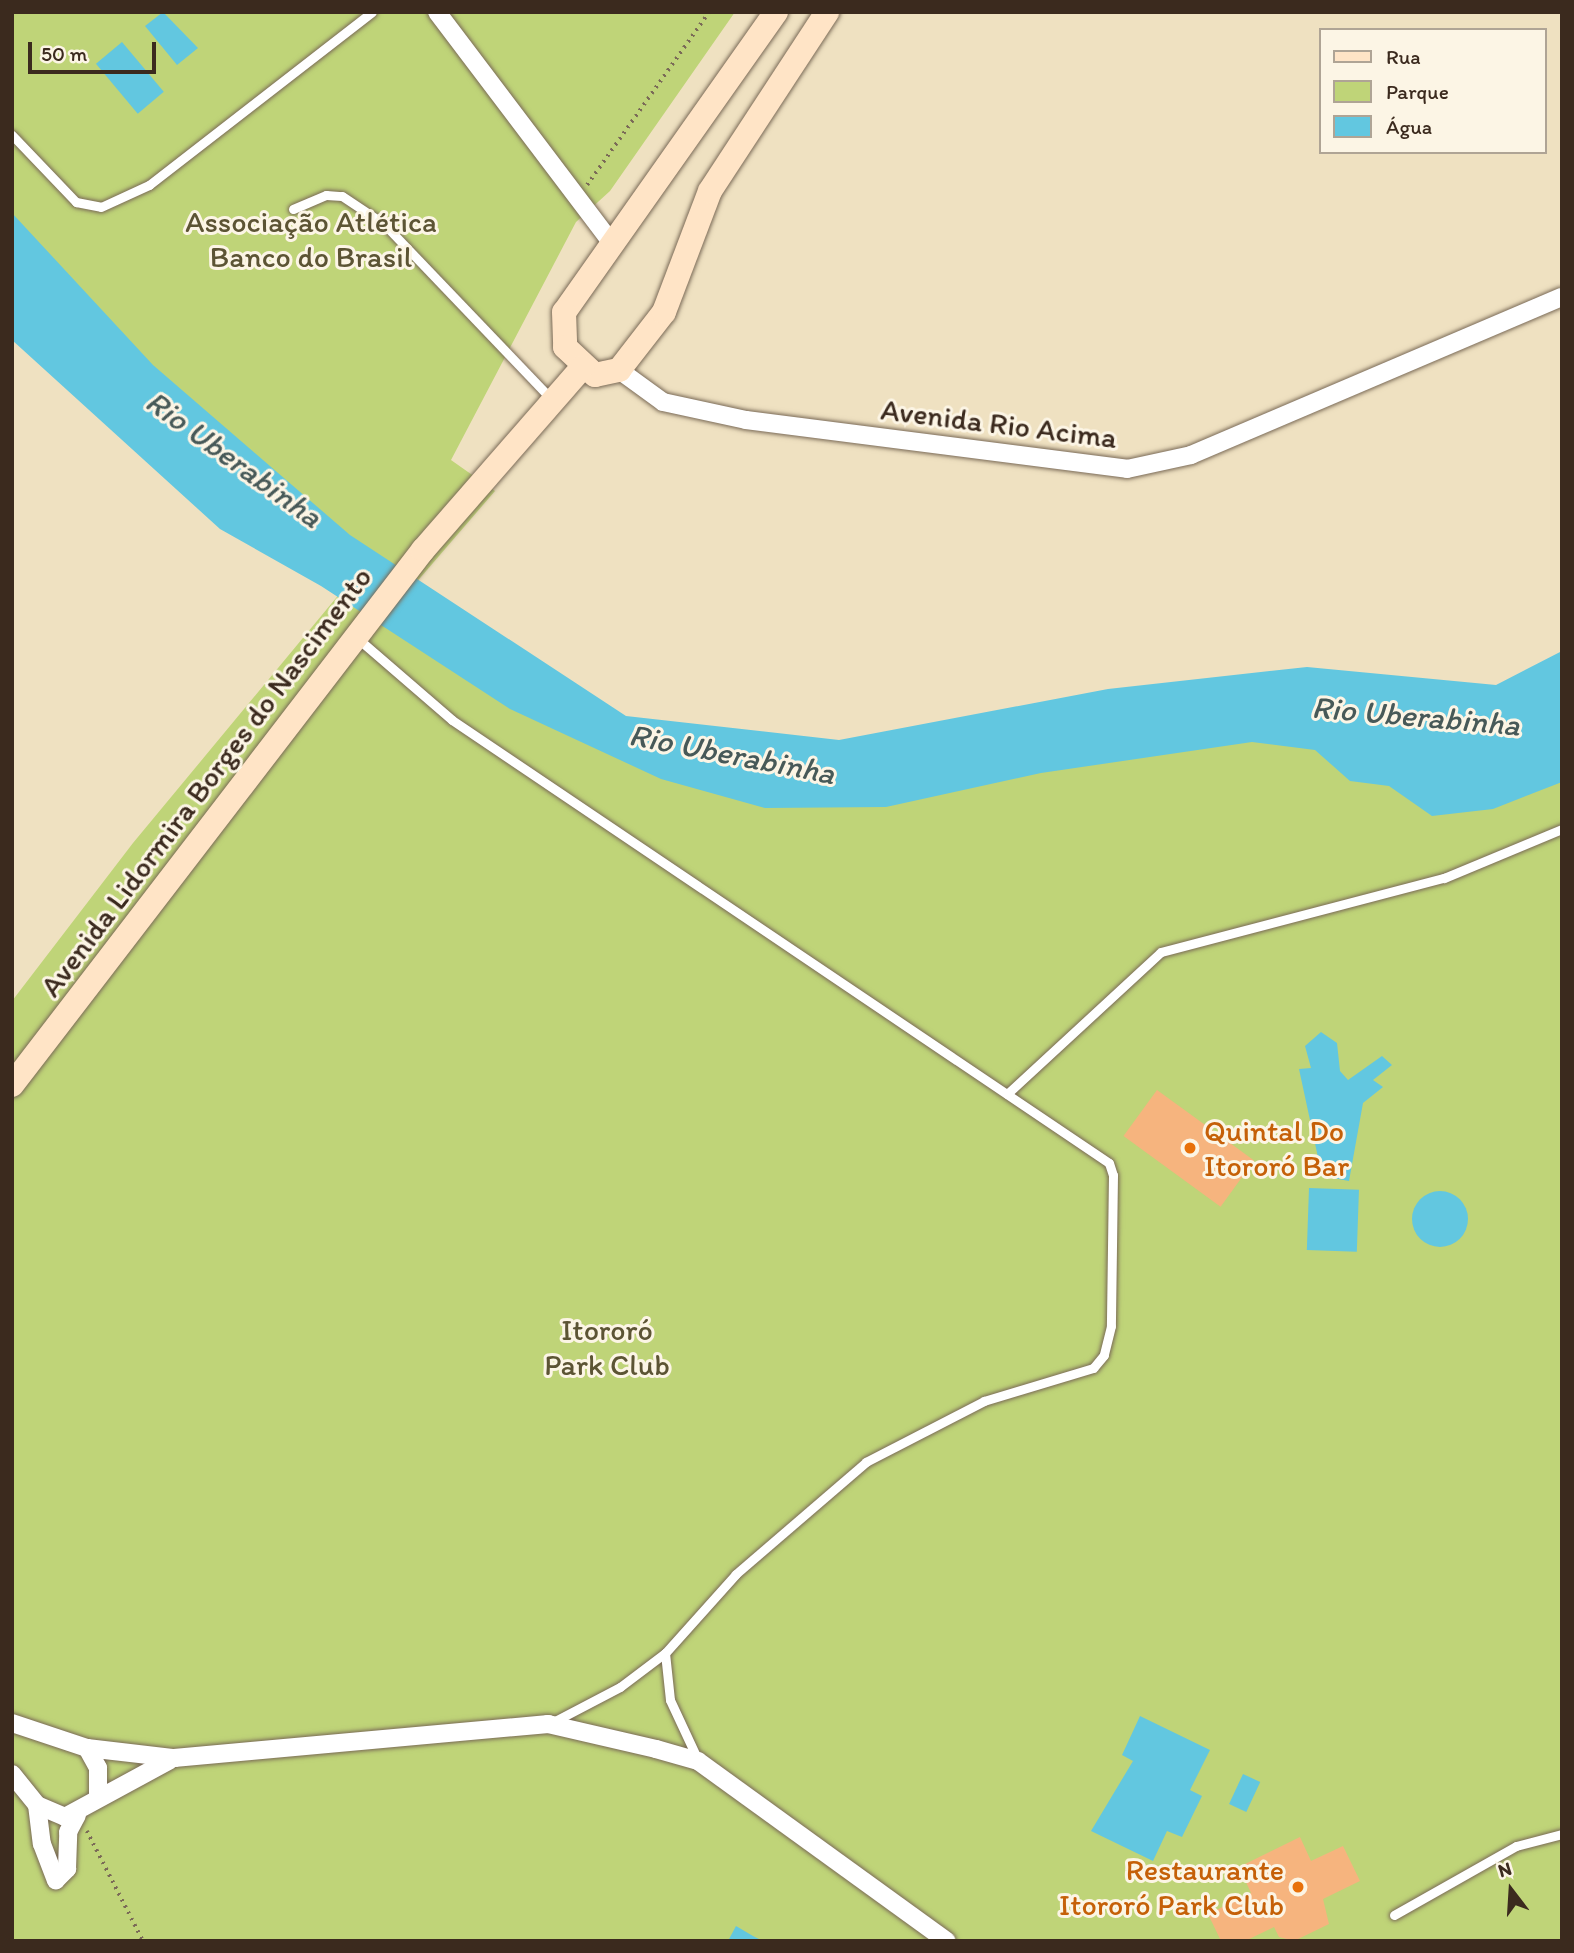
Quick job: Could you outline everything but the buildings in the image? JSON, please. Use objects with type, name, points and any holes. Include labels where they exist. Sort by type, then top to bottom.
[{"type":"street","points":[[437,12],[613,245]]},
{"type":"street","points":[[776,12],[564,312],[565,347],[582,368],[595,375],[619,370],[664,312],[710,191],[827,12]]},
{"type":"street","name":"Avenida Rio Acima","points":[[619,370],[663,401],[746,420],[1023,460],[1127,469],[1191,455],[1562,297]]},
{"type":"street","name":"Avenida Lidormira Borges do Nascimento","points":[[12,1084],[373,614],[424,550],[582,368]]},
{"type":"street","points":[[12,1723],[88,1748],[174,1758],[548,1724],[698,1761],[947,1941]]},
{"type":"street","points":[[88,1748],[98,1768],[98,1797]]},
{"type":"street","points":[[12,1774],[37,1805],[41,1844],[56,1880],[68,1868],[68,1832],[77,1815],[98,1797],[174,1758]]},
{"type":"street","points":[[37,1805],[77,1815]]},
{"type":"lane","points":[[12,135],[76,202],[101,207],[149,185],[372,12]]},
{"type":"lane","points":[[293,209],[326,195],[342,196],[384,224],[553,401]]},
{"type":"lane","points":[[356,637],[452,720],[1111,1167],[1116,1230],[1104,1355],[1073,1376],[999,1394],[937,1420],[866,1461],[736,1574],[665,1653],[620,1687],[548,1724]]},
{"type":"lane","points":[[1007,1094],[1161,952],[1444,878],[1562,829]]},
{"type":"lane","points":[[665,1653],[670,1700],[698,1761]]},
{"type":"lane","points":[[1394,1915],[1516,1846],[1562,1834]]},
{"type":"path","points":[[578,197],[709,12]]},
{"type":"path","points":[[77,1815],[143,1941]]},
{"type":"green space","name":"Itororó Park Club","points":[[12,12],[735,12],[610,191],[576,222],[451,460],[495,491],[408,592],[631,748],[1113,744],[1562,722],[1562,1941],[12,1941],[12,1001],[133,843],[365,563],[12,263]]},
{"type":"water","points":[[163,12],[198,48],[177,65],[145,26]]},
{"type":"water","points":[[122,42],[164,92],[138,114],[96,64]]},
{"type":"water","name":"Rio Uberabinha","points":[[12,213],[153,365],[350,535],[626,716],[839,740],[1108,689],[1307,667],[1496,685],[1562,651],[1562,782],[1493,809],[1432,816],[1389,786],[1350,781],[1315,750],[1252,742],[1041,773],[886,807],[765,808],[661,779],[510,709],[321,586],[220,529],[12,340]]},
{"type":"water","points":[[1321,1032],[1337,1043],[1340,1071],[1348,1080],[1382,1056],[1392,1065],[1373,1080],[1383,1087],[1363,1103],[1349,1181],[1322,1176],[1299,1069],[1311,1068],[1305,1046]]},
{"type":"water","points":[[1309,1188],[1359,1190],[1357,1252],[1307,1250]]},
{"type":"water","points":[[1440,1191],[1451,1193],[1460,1199],[1466,1208],[1466,1230],[1460,1239],[1451,1245],[1440,1247],[1429,1245],[1420,1239],[1414,1230],[1412,1219],[1414,1208],[1420,1199],[1429,1193]]},
{"type":"water","points":[[1140,1716],[1210,1750],[1190,1790],[1202,1796],[1182,1837],[1167,1831],[1153,1861],[1091,1831],[1133,1761],[1122,1755]]},
{"type":"water","points":[[1243,1774],[1260,1782],[1246,1812],[1229,1804]]},
{"type":"water","points":[[736,1926],[753,1936],[763,1941],[728,1941]]},
{"type":"place","name":"Quintal Do Itororó Bar","points":[[1190,1148]]},
{"type":"place","name":"Restaurante Itororó Park Club","points":[[1298,1887]]},
{"type":"park label","name":"Associação Atlética Banco do Brasil","points":[[311,239]]}]
